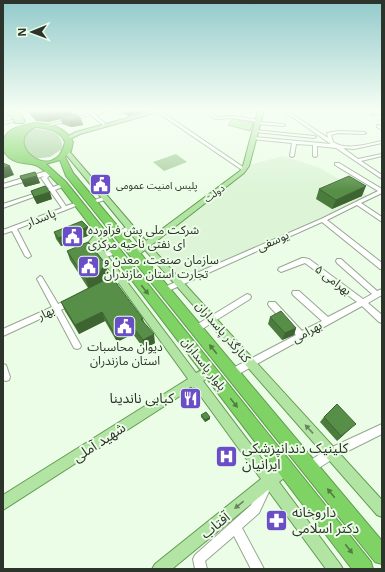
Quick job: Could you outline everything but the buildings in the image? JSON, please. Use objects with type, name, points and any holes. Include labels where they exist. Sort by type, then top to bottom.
[{"type":"highway","points":[[7,137],[4,148],[6,155],[20,161],[45,168],[65,159]]},
{"type":"highway","points":[[59,186],[63,180],[56,169],[65,159],[70,146],[68,138]]},
{"type":"highway","name":"بلوار پاسداران","points":[[65,159],[69,174],[382,555]]},
{"type":"highway","name":"بلوار پاسداران","points":[[45,168],[59,186],[78,204],[101,233],[109,254],[132,274],[364,569]]},
{"type":"main road","points":[[244,169],[254,137]]},
{"type":"main road","name":"کنارگذر پاسداران","points":[[65,159],[106,198],[145,245],[382,510]]},
{"type":"main road","name":"دولت","points":[[134,254],[244,169]]},
{"type":"main road","points":[[109,254],[120,279],[335,569]]},
{"type":"main road","name":"شهید آملی","points":[[3,503],[209,371]]},
{"type":"main road","name":"آفتاب","points":[[160,569],[285,468]]},
{"type":"street","points":[[197,137],[244,169]]},
{"type":"street","points":[[268,137],[294,142],[354,148],[382,142]]},
{"type":"street","points":[[323,137],[382,177]]},
{"type":"street","points":[[330,137],[331,142]]},
{"type":"street","points":[[292,156],[294,142]]},
{"type":"street","points":[[315,144],[315,156]]},
{"type":"street","points":[[358,160],[382,155]]},
{"type":"street","points":[[337,164],[382,191]]},
{"type":"street","points":[[3,186],[45,168]]},
{"type":"street","points":[[3,206],[59,186],[65,209]]},
{"type":"street","name":"یوسفی","points":[[164,290],[324,220],[382,191]]},
{"type":"street","points":[[92,202],[106,198]]},
{"type":"street","points":[[357,203],[382,220]]},
{"type":"street","name":"پاسدار","points":[[3,232],[78,204]]},
{"type":"street","points":[[324,220],[382,267]]},
{"type":"street","points":[[118,234],[130,227]]},
{"type":"street","points":[[14,228],[28,256]]},
{"type":"street","name":"بهرامی ۵","points":[[281,270],[306,260],[363,302]]},
{"type":"street","points":[[339,261],[379,293]]},
{"type":"street","points":[[98,289],[132,274]]},
{"type":"street","points":[[40,279],[77,346]]},
{"type":"street","points":[[296,293],[327,321]]},
{"type":"street","name":"بهرامی","points":[[232,373],[379,293]]},
{"type":"street","points":[[196,329],[247,296]]},
{"type":"street","name":"بهار","points":[[3,333],[77,299]]},
{"type":"street","points":[[363,302],[382,320]]},
{"type":"street","points":[[272,304],[301,335]]},
{"type":"street","points":[[310,468],[332,453],[382,429]]},
{"type":"street","points":[[202,569],[199,559],[255,509],[269,481]]},
{"type":"street","points":[[235,527],[258,569]]},
{"type":"shaded area","points":[[18,137],[59,137],[62,143],[62,149],[50,157],[31,159],[13,140]]},
{"type":"shaded area","points":[[176,154],[187,162],[164,171],[153,162]]},
{"type":"shaded area","points":[[283,156],[320,168],[368,196],[179,283],[145,245],[246,166]]},
{"type":"place","name":"پلیس امنیت عمومی","points":[[100,185]]},
{"type":"place","name":"شرکت ملی پش فرآورده ای نفتی ناحیه مرکزی","points":[[73,237]]},
{"type":"place","name":"سازمان صنعت، معدن و تجارت استان مازندران","points":[[89,267]]},
{"type":"place","name":"دیوان محاسبات استان مازندران","points":[[125,326]]},
{"type":"place","name":"کبابی ناندینا","points":[[190,398]]},
{"type":"place","name":"کلینیک دندانپزشکی ایرانیان","points":[[226,456]]},
{"type":"place","name":"داروخانه دکتر اسلامی","points":[[276,520]]}]
